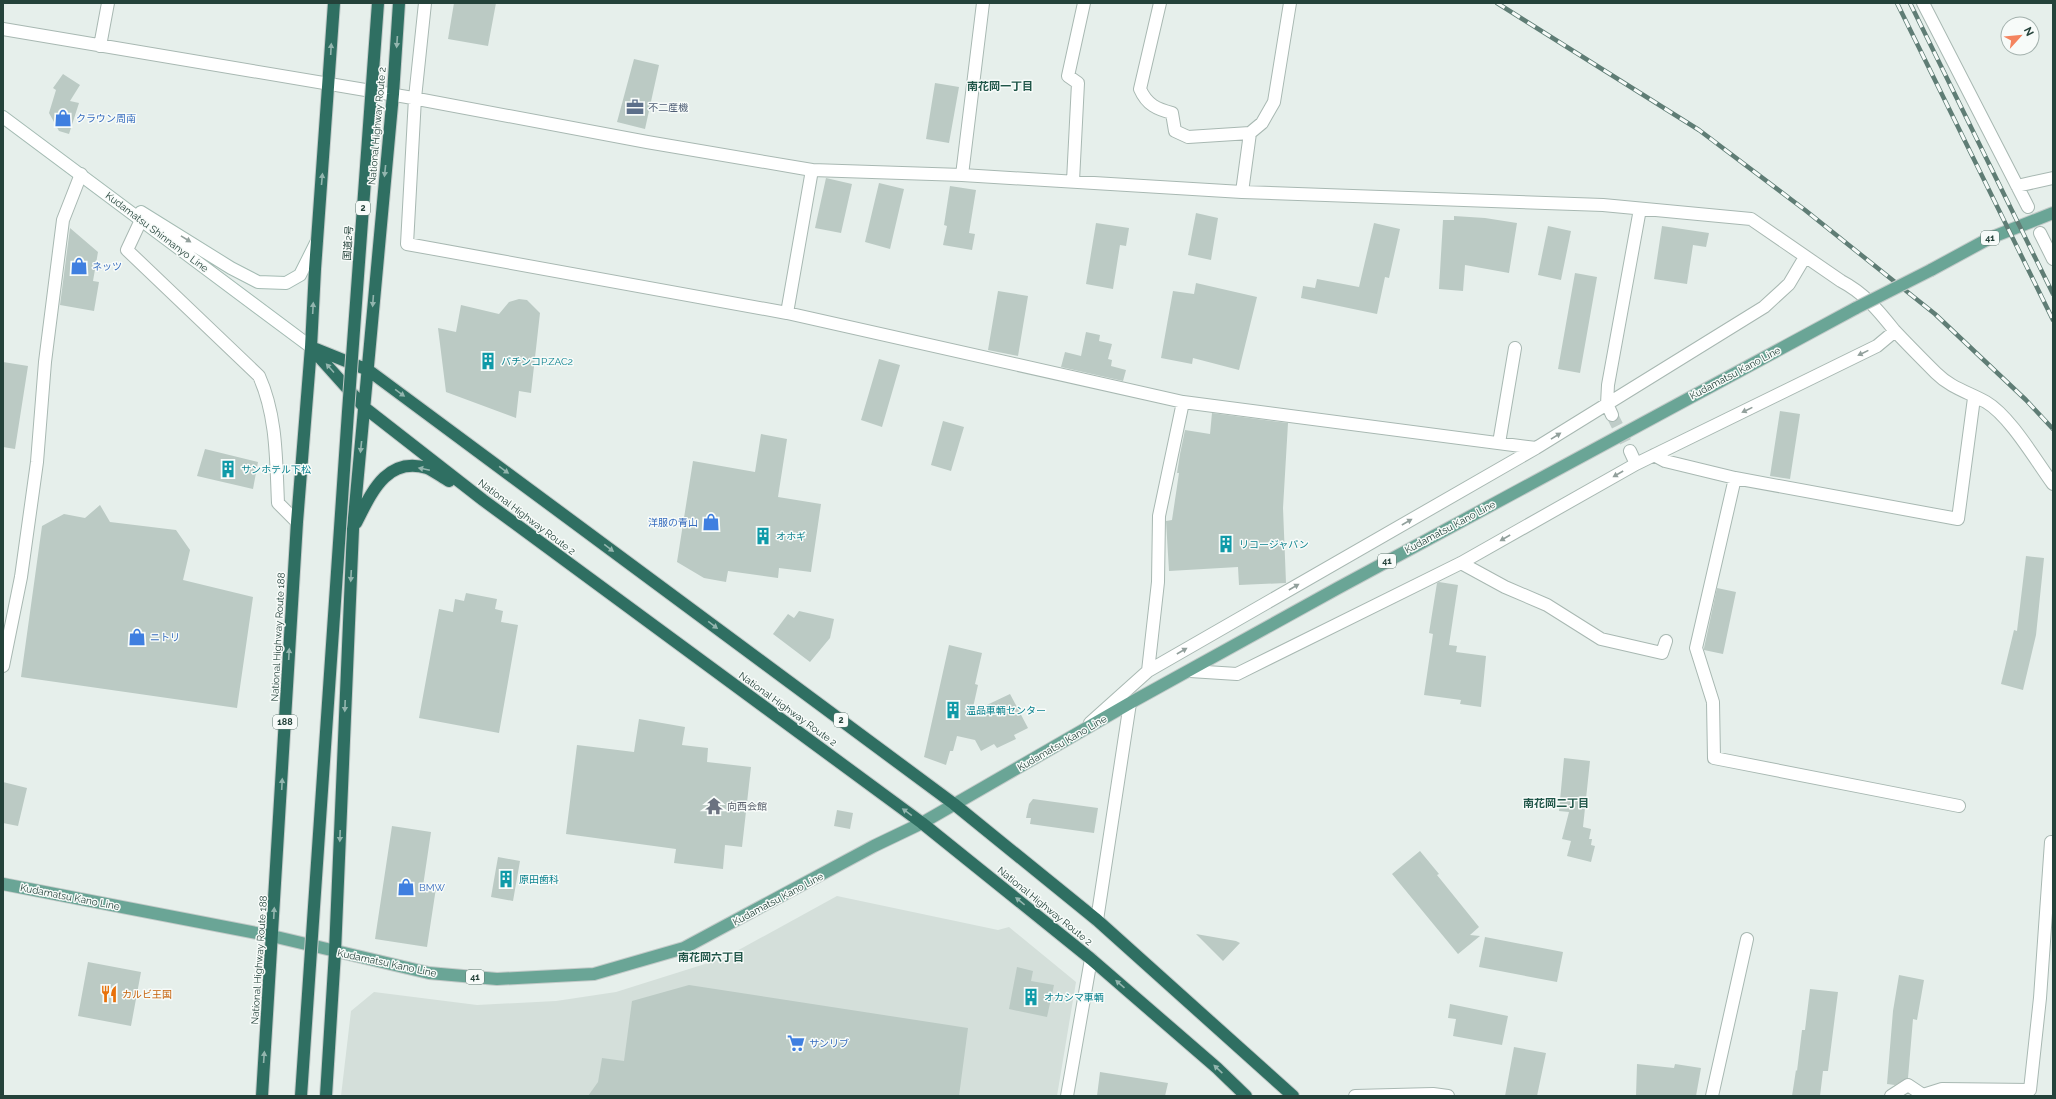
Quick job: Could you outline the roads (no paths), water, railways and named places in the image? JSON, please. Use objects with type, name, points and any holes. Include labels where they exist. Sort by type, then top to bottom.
[{"type":"highway","points":[[311,347],[334,3]]},
{"type":"highway","name":"国道2号","points":[[301,1096],[378,3]]},
{"type":"highway","name":"National Highway Route 2","points":[[368,370],[373,292],[393,94],[399,3]]},
{"type":"highway","name":"National Highway Route 2","points":[[311,347],[365,408],[483,500],[922,823],[1091,959],[1217,1068],[1246,1096]]},
{"type":"highway","name":"2","points":[[311,347],[368,370],[954,804],[1098,920],[1293,1096]]},
{"type":"highway","name":"National Highway Route 188","points":[[262,1096],[297,522],[311,347]]},
{"type":"highway","points":[[326,1096],[335,952],[353,529],[368,370]]},
{"type":"highway","points":[[353,529],[370,494],[383,477],[401,466],[427,468],[483,500]]},
{"type":"main road","name":"Kudamatsu Kano Line","points":[[3,884],[272,936],[428,973],[497,979],[594,974],[684,948],[874,846],[922,823],[1130,703],[1338,588],[1856,308],[1990,238],[2053,213]]},
{"type":"street","points":[[100,46],[108,3]]},
{"type":"street","points":[[425,3],[415,98],[407,244],[787,313],[1183,402],[1536,448]]},
{"type":"street","points":[[962,175],[983,3]]},
{"type":"street","points":[[1073,181],[1078,83],[1068,76],[1084,3]]},
{"type":"street","points":[[1160,3],[1140,89],[1145,100],[1157,109],[1172,113],[1175,131],[1188,137],[1250,134]]},
{"type":"street","points":[[1242,192],[1250,134],[1262,123],[1274,102],[1290,3]]},
{"type":"street","points":[[1923,3],[2028,207]]},
{"type":"street","points":[[3,29],[393,94],[647,142],[812,170],[962,175],[1242,192],[1490,199],[1603,205],[1751,219],[1805,257],[1857,290],[1876,308],[1937,374],[1953,387],[1974,398],[1986,402],[2003,417],[2053,484]]},
{"type":"street","name":"Kudamatsu Shinnanyo Line","points":[[3,117],[311,347]]},
{"type":"street","points":[[787,313],[812,170]]},
{"type":"street","points":[[3,666],[21,578],[36,470],[45,362],[63,220],[81,174],[231,268],[258,282],[286,283],[300,275],[317,241]]},
{"type":"street","points":[[2017,186],[2053,178]]},
{"type":"street","points":[[1612,415],[1607,404],[1608,385],[1640,209]]},
{"type":"street","points":[[141,220],[127,250],[260,376],[268,394],[273,426],[278,503],[297,522]]},
{"type":"street","points":[[2040,233],[2052,253]]},
{"type":"street","points":[[1081,731],[1148,671],[1536,448],[1764,307],[1789,284],[1805,257]]},
{"type":"street","points":[[1190,671],[1237,674],[1461,563],[1636,464],[1877,346],[1895,330]]},
{"type":"street","points":[[1499,443],[1515,348]]},
{"type":"street","points":[[1654,455],[1665,461],[1735,478],[1958,519],[1974,398]]},
{"type":"street","points":[[1148,671],[1158,582],[1159,516],[1183,402]]},
{"type":"street","points":[[1630,451],[1636,464]]},
{"type":"street","points":[[1735,478],[1696,648],[1713,702],[1714,758],[1960,806]]},
{"type":"street","points":[[1461,563],[1505,587],[1548,605],[1601,638],[1662,653],[1666,641]]},
{"type":"street","points":[[1098,920],[1130,703]]},
{"type":"street","points":[[1891,1096],[1908,1085],[1923,1096],[1942,1089],[2030,1090],[2040,998],[2051,842]]},
{"type":"street","points":[[1712,1096],[1747,939]]},
{"type":"street","points":[[1067,1096],[1091,959]]},
{"type":"street","points":[[1355,1096],[1433,1094],[1448,1096]]},
{"type":"tunnel","points":[[1612,415],[1630,451]]},
{"type":"railway","points":[[1497,3],[1699,130],[1805,210],[1935,314],[2026,400],[2053,429]]},
{"type":"railway","points":[[1897,3],[2053,320]]},
{"type":"railway","points":[[1910,3],[2053,294]]},
{"type":"place","name":"不二産機","points":[[635,107]]},
{"type":"place","name":"クラウン周南","points":[[63,118]]},
{"type":"place","name":"ネッツ","points":[[79,266]]},
{"type":"place","name":"パチンコP.ZAC2","points":[[488,361]]},
{"type":"place","name":"サンホテル下松","points":[[228,469]]},
{"type":"place","name":"洋服の青山","points":[[711,522]]},
{"type":"place","name":"オホギ","points":[[763,536]]},
{"type":"place","name":"リコージャパン","points":[[1226,544]]},
{"type":"place","name":"ニトリ","points":[[137,637]]},
{"type":"place","name":"温品車輌センター","points":[[953,710]]},
{"type":"place","name":"向西会館","points":[[714,806]]},
{"type":"place","name":"原田歯科","points":[[506,879]]},
{"type":"place","name":"BMW","points":[[406,887]]},
{"type":"place","name":"カルビ王国","points":[[109,994]]},
{"type":"place","name":"オカシマ車輌","points":[[1031,997]]},
{"type":"place","name":"サンリブ","points":[[796,1043]]},
{"type":"district","name":"南花岡一丁目","points":[[1000,86]]},
{"type":"district","name":"南花岡二丁目","points":[[1556,803]]},
{"type":"district","name":"南花岡六丁目","points":[[711,957]]}]
